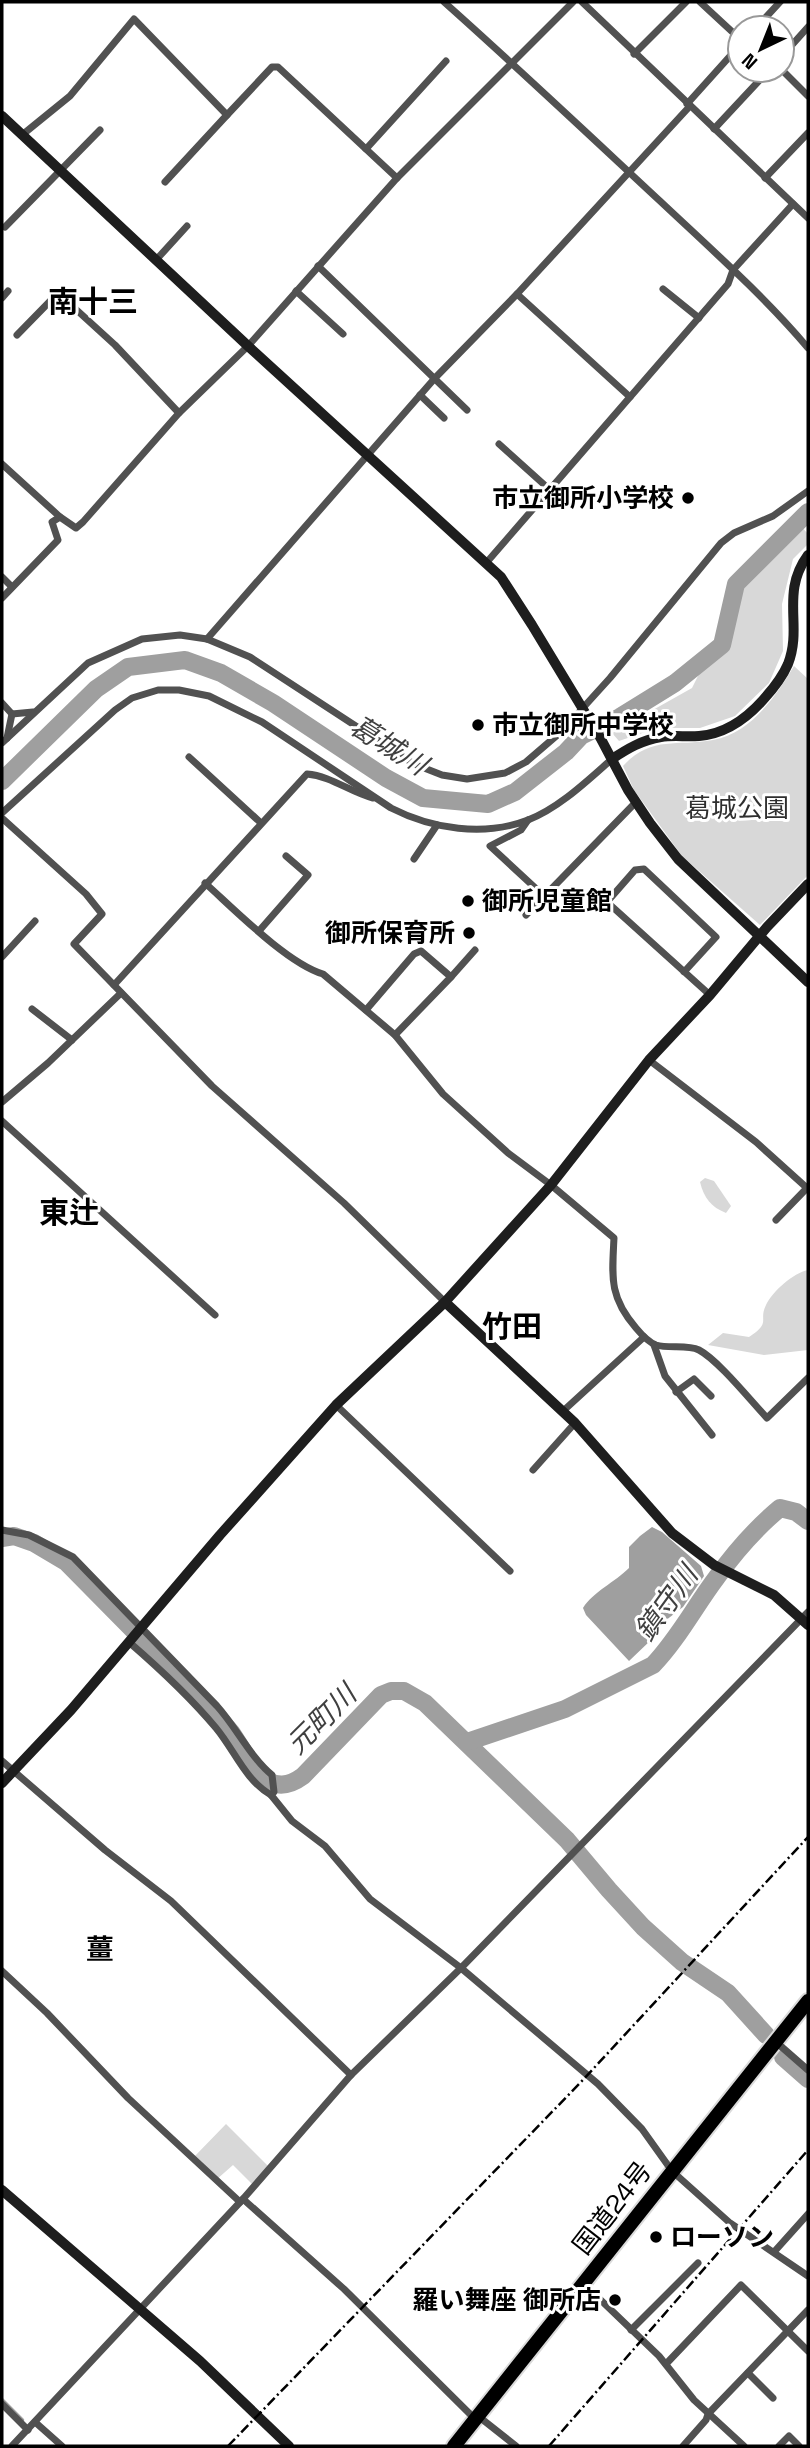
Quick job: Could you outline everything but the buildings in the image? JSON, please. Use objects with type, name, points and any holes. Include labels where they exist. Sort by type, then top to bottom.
[{"type":"highway","name":"国道24号","points":[[454,2446],[808,2001]]},
{"type":"street","points":[[444,2],[513,63],[733,270],[783,318],[808,348]]},
{"type":"street","points":[[2,464],[60,517],[76,528],[179,413],[248,346],[397,178],[573,2]]},
{"type":"street","points":[[582,2],[808,218]]},
{"type":"street","points":[[634,54],[686,2]]},
{"type":"street","points":[[700,2],[726,26]]},
{"type":"street","points":[[22,135],[70,96],[134,19],[227,115]]},
{"type":"street","points":[[796,40],[808,27]]},
{"type":"street","points":[[366,149],[446,61]]},
{"type":"street","points":[[207,639],[419,395],[629,173],[726,62]]},
{"type":"street","points":[[165,182],[272,68],[278,67],[397,178]]},
{"type":"street","points":[[714,129],[756,84]]},
{"type":"street","points":[[2,116],[501,577],[584,711],[636,802],[678,859],[808,982]]},
{"type":"street","points":[[5,227],[100,130]]},
{"type":"street","points":[[765,178],[808,133]]},
{"type":"street","points":[[487,562],[728,284],[733,270],[793,204]]},
{"type":"street","points":[[156,260],[187,226]]},
{"type":"street","points":[[318,265],[467,410]]},
{"type":"street","points":[[663,289],[698,318]]},
{"type":"street","points":[[2,298],[8,291]]},
{"type":"street","points":[[296,291],[343,334]]},
{"type":"street","points":[[16,335],[58,293],[115,345],[179,413]]},
{"type":"street","points":[[517,294],[630,397]]},
{"type":"street","points":[[419,395],[444,418]]},
{"type":"street","points":[[499,444],[550,489]]},
{"type":"street","points":[[4,741],[88,663],[121,646],[142,639],[180,635],[207,639],[250,657],[414,764],[442,775],[467,779],[505,773],[546,747],[584,711],[706,558],[721,543],[734,533],[773,516],[808,491]]},
{"type":"street","points":[[2,598],[58,540],[52,522],[60,517]]},
{"type":"street","points":[[114,985],[307,774],[321,775],[377,800],[413,820],[469,829],[508,826],[528,820],[566,796],[612,760],[639,743],[661,737],[702,736],[723,730],[749,715],[774,688],[789,662],[793,640],[793,590],[798,569],[808,555]]},
{"type":"street","points":[[2,577],[12,587]]},
{"type":"street","points":[[12,2446],[241,2201],[351,2075],[461,1968],[806,1619],[774,1595],[714,1565],[672,1533],[575,1423],[445,1302],[345,1203],[212,1086],[74,944],[102,914],[86,894],[2,815],[115,710],[132,698],[158,690],[195,692],[239,709],[365,789],[377,800]]},
{"type":"street","points":[[2,703],[12,715]]},
{"type":"street","points":[[12,715],[34,712]]},
{"type":"street","points":[[4,741],[12,715]]},
{"type":"street","points":[[189,757],[261,823]]},
{"type":"street","points":[[526,915],[636,802]]},
{"type":"street","points":[[528,820],[521,830],[489,846],[544,897]]},
{"type":"street","points":[[414,859],[437,825]]},
{"type":"street","points":[[259,931],[308,875],[286,856]]},
{"type":"street","points":[[684,972],[716,937],[644,869],[635,870],[607,902],[684,972],[710,995]]},
{"type":"street","points":[[205,883],[259,931],[311,971],[323,974],[395,1035],[443,1094],[508,1153],[614,1238],[612,1283],[623,1313],[654,1345],[665,1376],[712,1435]]},
{"type":"street","points":[[2,1783],[71,1710],[336,1405],[445,1302],[551,1185],[649,1060],[808,884]]},
{"type":"street","points":[[2,957],[35,921]]},
{"type":"street","points":[[395,1035],[475,950]]},
{"type":"street","points":[[366,1010],[414,954],[421,951],[451,977]]},
{"type":"street","points":[[2,1102],[121,993]]},
{"type":"street","points":[[32,1009],[72,1040]]},
{"type":"street","points":[[649,1060],[756,1142],[808,1188],[776,1220]]},
{"type":"street","points":[[4,1126],[118,1225],[215,1315]]},
{"type":"street","points":[[562,1412],[644,1337]]},
{"type":"street","points":[[654,1345],[697,1349],[712,1360],[768,1418],[808,1378]]},
{"type":"street","points":[[676,1392],[694,1378],[711,1396]]},
{"type":"street","points":[[336,1405],[510,1572]]},
{"type":"street","points":[[533,1470],[575,1423]]},
{"type":"street","points":[[2,1530],[29,1535],[73,1557],[105,1588],[234,1725],[263,1768],[272,1775],[272,1793]]},
{"type":"street","points":[[130,1643],[216,1728],[259,1788],[272,1793],[292,1821],[325,1846],[370,1899],[461,1968],[598,2084],[642,2129],[672,2171],[738,2230],[808,2276]]},
{"type":"street","points":[[2,1761],[105,1850],[172,1901],[351,2075]]},
{"type":"street","points":[[2,1971],[47,2013],[128,2098],[241,2201],[344,2289],[477,2417],[516,2446]]},
{"type":"street","points":[[776,2042],[808,2070]]},
{"type":"street","points":[[2,2190],[200,2361],[289,2446]]},
{"type":"street","points":[[774,2252],[808,2214]]},
{"type":"street","points":[[631,2330],[698,2263]]},
{"type":"street","points":[[584,2284],[666,2364],[708,2414],[744,2446]]},
{"type":"street","points":[[666,2364],[741,2285],[808,2351]]},
{"type":"street","points":[[682,2446],[706,2420],[708,2414],[808,2310]]},
{"type":"street","points":[[748,2373],[774,2398]]},
{"type":"street","points":[[2,2404],[28,2430]]},
{"type":"street","points":[[35,2422],[62,2446]]},
{"type":"street","points":[[779,2446],[789,2436],[799,2446]]},
{"type":"green space","points":[[800,525],[808,534],[808,544],[793,559],[782,604],[783,651],[769,683],[735,716],[700,728],[657,728],[619,741],[612,733],[692,688],[701,670],[729,639],[728,613],[755,561]]},
{"type":"green space","name":"葛城公園","points":[[794,666],[808,679],[808,875],[760,925],[682,856],[634,790],[623,766],[634,756],[654,746],[713,740],[739,730],[761,712]]},
{"type":"green space","points":[[705,1178],[714,1181],[731,1206],[726,1213],[712,1205],[706,1197],[700,1182]]},
{"type":"green space","points":[[808,1270],[808,1350],[764,1355],[708,1345],[723,1333],[749,1337],[756,1332],[762,1325],[764,1310],[773,1294],[784,1283]]},
{"type":"green space","points":[[226,2124],[270,2168],[254,2186],[233,2165],[216,2180],[193,2158]]},
{"type":"water","points":[[652,1527],[662,1532],[701,1566],[704,1576],[683,1607],[661,1624],[651,1640],[629,1661],[586,1615],[583,1608],[592,1597],[629,1568],[629,1547]]},
{"type":"waterway","name":"葛城川","points":[[2,781],[96,689],[128,667],[185,660],[221,673],[273,703],[386,778],[423,798],[488,804],[515,792],[566,752],[581,736],[620,717],[675,683],[722,645],[736,584],[808,512]]},
{"type":"waterway","name":"鎮守川","points":[[467,1742],[565,1709],[653,1665],[731,1558],[771,1516],[780,1508],[796,1512],[808,1521]]},
{"type":"waterway","name":"元町川","points":[[2,1538],[14,1536],[34,1543],[66,1562],[213,1711],[268,1781],[290,1783],[303,1776],[381,1695],[391,1691],[404,1691],[425,1703],[567,1840],[643,1927],[682,1962],[728,1993],[766,2035]]},
{"type":"waterway","name":"元町川","points":[[783,2057],[808,2079]]},
{"type":"waterway","points":[[2,2399],[23,2420]]},
{"type":"railway","points":[[228,2446],[581,2082],[808,1837]]},
{"type":"railway","points":[[549,2446],[808,2150]]},
{"type":"place","name":"市立御所小学校","points":[[688,498]]},
{"type":"place","name":"市立御所中学校","points":[[478,725]]},
{"type":"place","name":"御所児童館","points":[[468,901]]},
{"type":"place","name":"御所保育所","points":[[469,933]]},
{"type":"place","name":"ローソン","points":[[656,2237]]},
{"type":"place","name":"羅い舞座 御所店","points":[[615,2300]]},
{"type":"district","name":"南十三","points":[[93,301]]},
{"type":"district","name":"東辻","points":[[69,1212]]},
{"type":"district","name":"竹田","points":[[512,1326]]},
{"type":"district","name":"薑","points":[[100,1949]]}]
